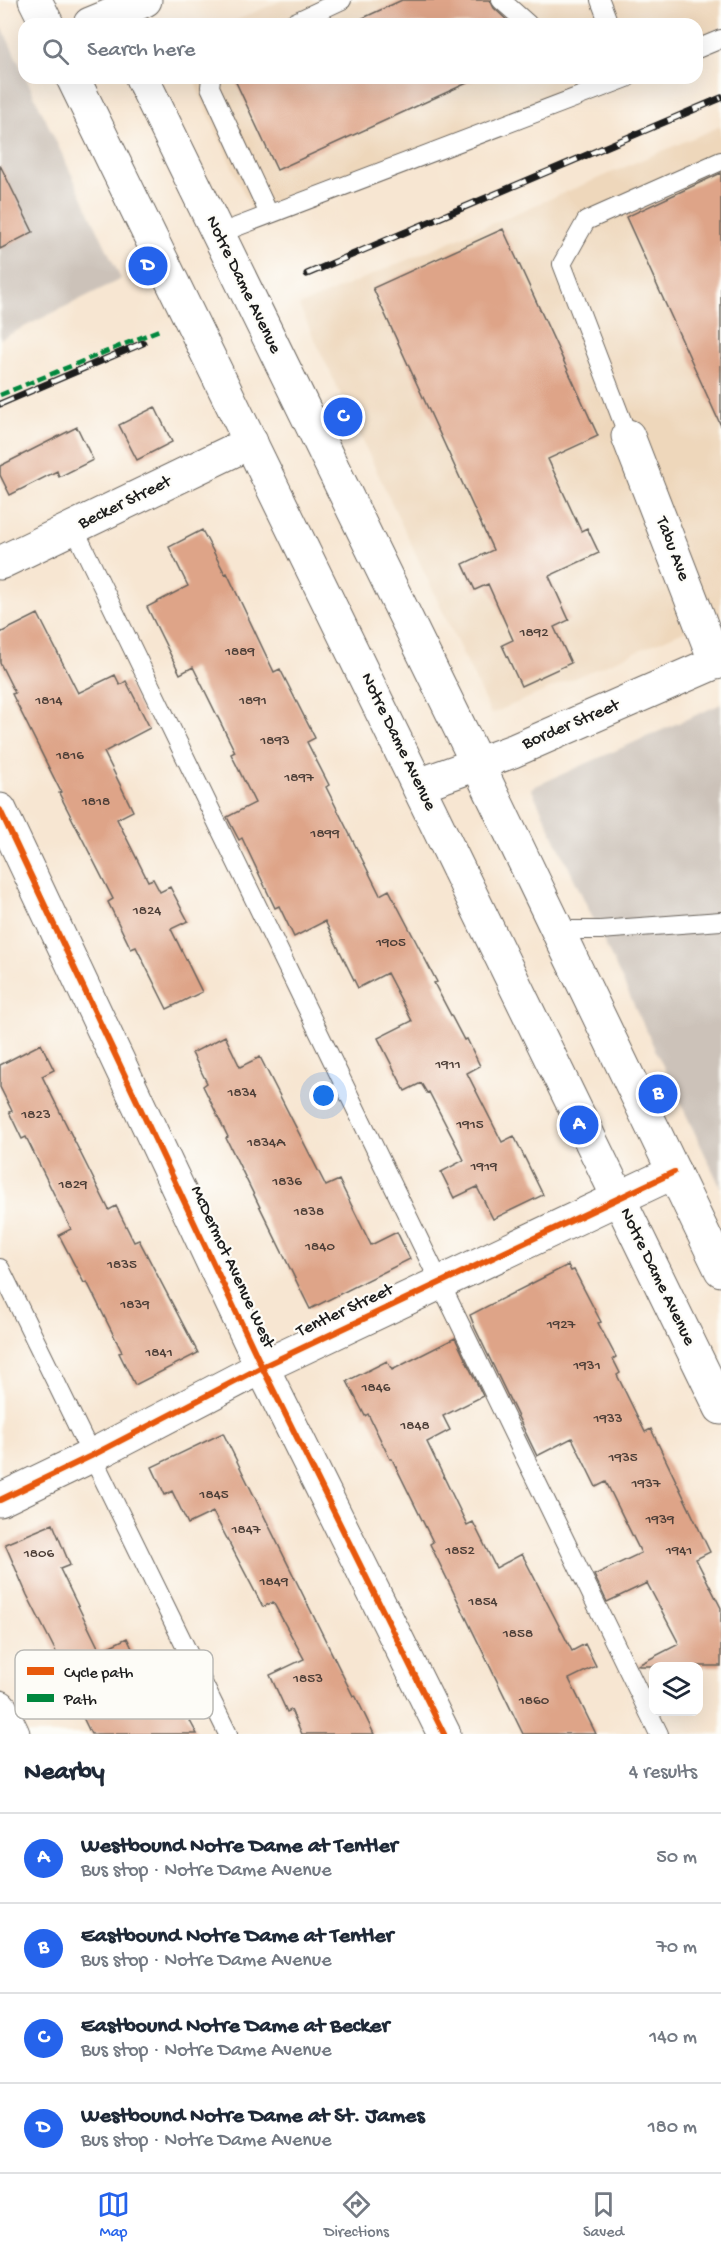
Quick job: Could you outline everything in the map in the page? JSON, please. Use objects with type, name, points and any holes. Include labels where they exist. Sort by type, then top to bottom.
[{"type":"main road","points":[[35,0],[44,18]]},
{"type":"main road","points":[[105,16],[145,0]]},
{"type":"main road","name":"Notre Dame Avenue","points":[[76,84],[721,1408]]},
{"type":"main road","name":"Notre Dame Avenue","points":[[145,84],[478,765],[721,1270]]},
{"type":"main road","name":"Tabu Ave","points":[[628,436],[718,662]]},
{"type":"main road","name":"Becker Street","points":[[0,563],[251,442]]},
{"type":"main road","name":"Border Street","points":[[419,785],[478,765],[718,662]]},
{"type":"main road","name":"McDermot Avenue West","points":[[0,810],[262,1367],[444,1734]]},
{"type":"main road","name":"Tentler Street","points":[[0,1500],[91,1456],[262,1367],[674,1172]]},
{"type":"main road","points":[[0,1707],[14,1734]]},
{"type":"lane","points":[[304,18],[342,0]]},
{"type":"lane","points":[[501,0],[521,18]]},
{"type":"lane","points":[[600,0],[607,18]]},
{"type":"lane","points":[[703,46],[721,39]]},
{"type":"lane","points":[[210,84],[269,214]]},
{"type":"lane","points":[[218,234],[611,84]]},
{"type":"lane","points":[[628,436],[562,264],[586,221],[721,161]]},
{"type":"lane","points":[[74,528],[659,1734]]},
{"type":"lane","points":[[557,930],[600,930],[721,921]]},
{"type":"lane","points":[[0,1268],[187,1650]]},
{"type":"lane","points":[[213,1704],[228,1734]]},
{"type":"shaded area","points":[[283,0],[721,0],[721,28],[703,36],[703,18],[242,18]]},
{"type":"shaded area","points":[[0,23],[18,61],[18,84],[29,84],[121,279],[0,339]]},
{"type":"shaded area","points":[[196,84],[591,84],[259,227]]},
{"type":"shaded area","points":[[721,126],[721,615],[491,714],[299,306]]},
{"type":"shaded area","points":[[721,704],[721,1188],[531,788]]},
{"type":"building","points":[[402,0],[490,0],[494,8],[505,18],[363,18]]},
{"type":"building","points":[[237,84],[465,84],[277,170]]},
{"type":"building","points":[[0,165],[33,232],[0,249]]},
{"type":"building","points":[[721,173],[721,426],[626,217]]},
{"type":"building","points":[[503,229],[598,436],[548,459],[581,531],[587,528],[599,553],[549,576],[569,620],[554,627],[571,663],[521,686],[502,645],[513,640],[488,584],[475,590],[463,564],[493,550],[373,288]]},
{"type":"building","points":[[155,407],[172,442],[137,460],[119,425]]},
{"type":"building","points":[[77,427],[93,460],[59,477],[57,471],[10,495],[0,475],[0,466]]},
{"type":"building","points":[[202,530],[225,574],[227,573],[274,672],[280,669],[315,738],[307,742],[329,785],[326,787],[380,895],[389,890],[437,982],[434,983],[464,1040],[467,1039],[480,1066],[467,1073],[502,1142],[514,1136],[543,1195],[493,1219],[477,1187],[454,1198],[441,1172],[464,1160],[429,1092],[427,1093],[421,1083],[405,1091],[378,1038],[412,1021],[387,973],[358,988],[325,921],[294,937],[279,906],[275,908],[242,838],[239,840],[227,817],[255,803],[231,754],[235,752],[193,667],[180,674],[147,607],[188,586],[169,547]]},
{"type":"building","points":[[38,614],[78,693],[115,675],[120,685],[126,681],[150,728],[104,752],[133,811],[117,819],[148,881],[153,879],[160,892],[170,887],[188,921],[171,929],[202,992],[167,1009],[136,947],[131,949],[108,902],[113,899],[59,793],[61,792],[12,694],[15,693],[0,663],[0,633]]},
{"type":"building","points":[[225,1036],[240,1067],[260,1057],[326,1186],[339,1180],[371,1245],[397,1232],[410,1259],[310,1309],[226,1138],[228,1137],[203,1086],[207,1083],[192,1053]]},
{"type":"building","points":[[41,1044],[54,1070],[42,1076],[109,1210],[116,1206],[134,1242],[139,1240],[198,1353],[135,1385],[119,1353],[122,1352],[87,1282],[84,1283],[59,1235],[71,1229],[26,1137],[22,1139],[0,1087],[0,1065]]},
{"type":"building","points":[[568,1265],[571,1271],[574,1270],[616,1357],[613,1359],[620,1373],[617,1375],[645,1432],[651,1429],[710,1552],[696,1559],[721,1608],[721,1666],[703,1666],[703,1662],[649,1662],[649,1666],[638,1665],[679,1644],[647,1583],[607,1602],[594,1575],[641,1553],[606,1482],[596,1487],[572,1438],[537,1456],[470,1315]]},
{"type":"building","points":[[455,1338],[483,1396],[443,1416],[450,1430],[427,1442],[467,1525],[473,1522],[496,1568],[522,1554],[572,1651],[585,1644],[596,1666],[569,1679],[596,1734],[523,1734],[430,1544],[433,1542],[392,1459],[368,1414],[365,1416],[347,1381],[387,1361],[392,1370]]},
{"type":"building","points":[[223,1433],[374,1734],[302,1734],[291,1710],[287,1712],[270,1675],[304,1659],[273,1602],[263,1607],[213,1512],[188,1524],[172,1491],[165,1495],[152,1467]]},
{"type":"building","points":[[53,1524],[70,1565],[60,1569],[100,1650],[55,1650],[27,1595],[5,1544]]},
{"type":"building","points":[[127,1638],[133,1650],[102,1650]]},
{"type":"building","points":[[84,1719],[189,1719],[197,1734],[91,1734]]},
{"type":"railway","points":[[307,274],[721,98]]},
{"type":"railway","points":[[0,404],[143,343]]},
{"type":"marked path","points":[[0,395],[159,330]]},
{"type":"cycle path","points":[[0,810],[262,1367],[444,1734]]},
{"type":"cycle path","points":[[0,1500],[91,1456],[262,1367],[674,1172]]},
{"type":"place","name":"Westbound Notre Dame at St. James","points":[[148,266]]},
{"type":"place","name":"Eastbound Notre Dame at Becker","points":[[343,417]]},
{"type":"place","name":"Eastbound Notre Dame at Tentler","points":[[658,1094]]},
{"type":"place","name":"Westbound Notre Dame at Tentler","points":[[579,1125]]}]
